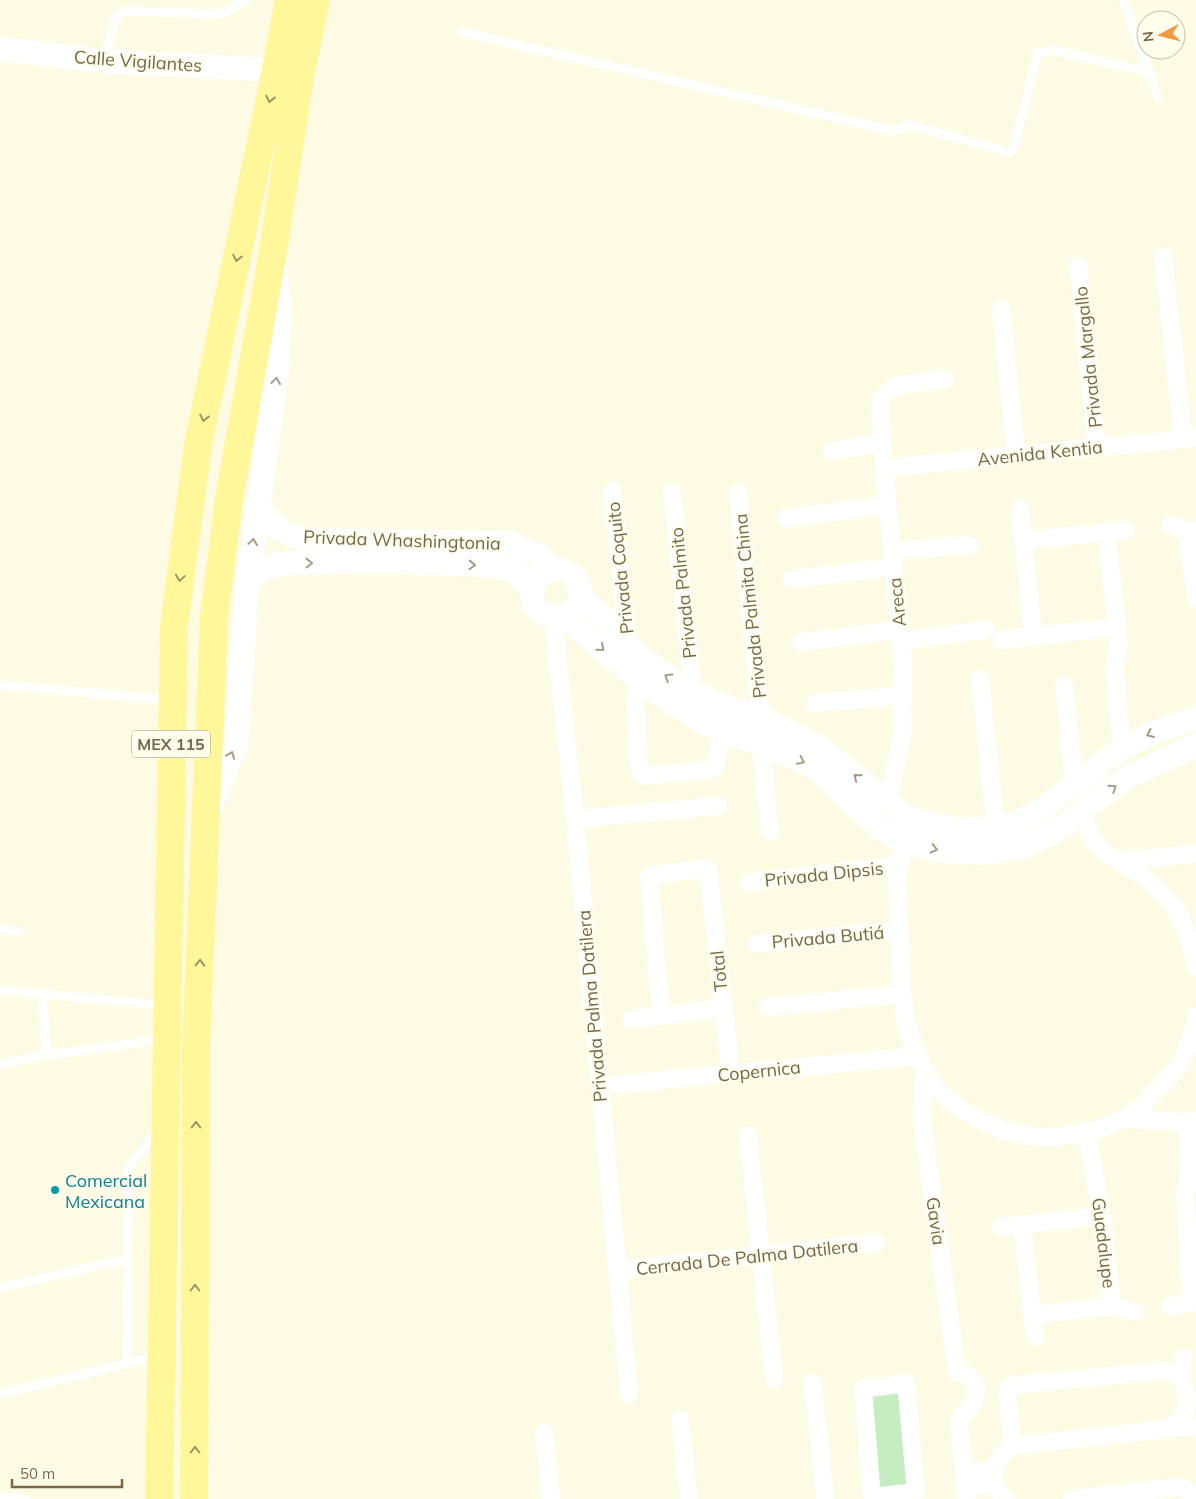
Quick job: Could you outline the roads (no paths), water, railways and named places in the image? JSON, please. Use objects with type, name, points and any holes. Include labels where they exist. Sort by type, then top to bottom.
[{"type":"main road","name":"MEX 115","points":[[194,1499],[196,1048],[214,617],[229,499],[272,257],[289,70],[289,0]]},
{"type":"main road","name":"MEX 115","points":[[159,1499],[169,1006],[174,626],[198,445],[289,70],[316,0]]},
{"type":"main road","name":"Calle Vigilantes","points":[[0,49],[103,61],[289,70]]},
{"type":"main road","points":[[206,817],[237,742],[246,597],[277,370],[280,306],[272,257]]},
{"type":"main road","name":"Privada Whashingtonia","points":[[258,505],[270,522],[286,534],[305,540],[508,543],[538,556],[551,569]]},
{"type":"main road","name":"Privada Whashingtonia","points":[[248,581],[261,570],[277,564],[386,562],[455,564],[496,566],[516,571],[532,592]]},
{"type":"main road","points":[[558,617],[574,610],[580,597],[578,582],[566,571],[551,569],[538,577],[532,592],[533,601],[537,609],[544,615],[558,617],[585,634],[642,683],[700,721],[800,760],[816,769],[880,828],[907,831],[960,830],[996,828],[1017,823],[1040,810],[1122,748],[1152,733],[1196,718]]},
{"type":"main road","points":[[580,597],[606,620],[628,645],[659,671],[693,693],[761,719],[815,744],[888,803],[907,831],[942,851],[980,853],[1023,847],[1066,825],[1083,810],[1130,776],[1196,745]]},
{"type":"street","points":[[1163,256],[1190,438]]},
{"type":"street","name":"Privada Margallo","points":[[1078,266],[1097,447]]},
{"type":"street","points":[[1001,309],[1016,455]]},
{"type":"street","name":"Areca","points":[[888,803],[902,737],[902,694],[900,635],[884,468],[880,401],[886,393],[896,386],[945,380]]},
{"type":"street","name":"Avenida Kentia","points":[[884,468],[1190,438]]},
{"type":"street","points":[[832,451],[882,443]]},
{"type":"street","name":"Privada Coquito","points":[[612,490],[628,645]]},
{"type":"street","name":"Privada Palmito","points":[[672,492],[693,693]]},
{"type":"street","name":"Privada Palmita China","points":[[738,494],[761,719]]},
{"type":"street","points":[[786,518],[888,505]]},
{"type":"street","points":[[1020,508],[1033,636]]},
{"type":"street","points":[[1184,529],[1196,598]]},
{"type":"street","points":[[1023,541],[1126,530]]},
{"type":"street","points":[[1106,532],[1119,643],[1114,666],[1122,748]]},
{"type":"street","points":[[792,579],[970,545]]},
{"type":"street","name":"Privada Palma Datilera","points":[[558,617],[629,1394]]},
{"type":"street","points":[[1001,640],[1117,627]]},
{"type":"street","points":[[801,642],[986,630]]},
{"type":"street","points":[[980,679],[996,828]]},
{"type":"street","points":[[642,683],[635,698],[639,768],[641,774],[645,776],[714,768],[722,730]]},
{"type":"street","points":[[1064,686],[1076,782]]},
{"type":"street","points":[[815,703],[888,697],[902,694]]},
{"type":"street","points":[[761,745],[770,831]]},
{"type":"street","points":[[575,819],[718,806]]},
{"type":"street","points":[[1083,810],[1086,826],[1093,841],[1104,853],[1138,873],[1172,904],[1185,929],[1196,967]]},
{"type":"street","points":[[907,831],[897,878],[902,994],[906,1024],[921,1063],[938,1091],[958,1107],[980,1120],[1003,1130],[1027,1136],[1053,1137],[1079,1134],[1102,1128],[1124,1119],[1144,1104],[1177,1069],[1188,1050],[1196,1016]]},
{"type":"street","points":[[1118,861],[1196,854]]},
{"type":"street","name":"Total","points":[[661,1016],[649,877],[711,862],[731,1074]]},
{"type":"street","name":"Privada Dipsis","points":[[749,882],[899,865]]},
{"type":"street","name":"Privada Butiá","points":[[758,944],[899,930]]},
{"type":"street","points":[[768,1007],[902,994]]},
{"type":"street","points":[[632,1020],[724,1008]]},
{"type":"street","name":"Copernica","points":[[600,1086],[731,1074],[921,1063]]},
{"type":"street","name":"Gavia","points":[[921,1063],[922,1120],[957,1372],[968,1375],[976,1388],[976,1401],[959,1420],[965,1486]]},
{"type":"street","points":[[1124,1119],[1191,1121],[1188,1179],[1184,1192],[1191,1208],[1194,1303],[1170,1306]]},
{"type":"street","name":"Guadalupe","points":[[1032,1314],[1112,1306],[1102,1216],[1086,1131]]},
{"type":"street","points":[[748,1136],[774,1378]]},
{"type":"street","points":[[1001,1227],[1102,1216]]},
{"type":"street","points":[[1022,1226],[1035,1338]]},
{"type":"street","name":"Cerrada De Palma Datilera","points":[[617,1270],[876,1243]]},
{"type":"street","points":[[1112,1306],[1135,1312]]},
{"type":"street","points":[[1182,1383],[1183,1358]]},
{"type":"street","points":[[1013,1446],[1007,1393],[1008,1388],[1013,1385],[1163,1370],[1176,1375],[1182,1383],[1187,1396],[1185,1413],[1178,1422],[1167,1429]]},
{"type":"street","points":[[813,1383],[825,1499]]},
{"type":"street","points":[[906,1383],[916,1492],[876,1496],[872,1496],[863,1389],[906,1383]]},
{"type":"street","points":[[680,1419],[689,1499]]},
{"type":"street","points":[[1006,1499],[999,1492],[994,1477],[1000,1455],[1013,1446],[1196,1426]]},
{"type":"street","points":[[544,1433],[551,1499]]},
{"type":"street","points":[[965,1486],[994,1477]]},
{"type":"street","points":[[1072,1499],[1196,1485]]},
{"type":"street","points":[[1178,1488],[1184,1489],[1194,1499]]},
{"type":"lane","points":[[103,61],[116,18],[123,11],[221,14],[247,0]]},
{"type":"lane","points":[[1123,0],[1158,98]]},
{"type":"lane","points":[[460,32],[893,131],[909,124],[1008,152],[1014,147],[1038,53],[1052,50],[1148,72]]},
{"type":"lane","points":[[0,685],[172,700]]},
{"type":"lane","points":[[0,929],[20,932]]},
{"type":"lane","points":[[0,990],[169,1006],[198,1003]]},
{"type":"lane","points":[[42,994],[47,1056]]},
{"type":"lane","points":[[0,1064],[167,1039],[196,1048]]},
{"type":"lane","points":[[127,1364],[128,1167],[166,1120]]},
{"type":"lane","points":[[0,1288],[127,1259]]},
{"type":"lane","points":[[0,1394],[162,1355]]},
{"type":"lane","points":[[0,1497],[26,1499]]},
{"type":"place","name":"Comercial Mexicana","points":[[55,1190]]}]
